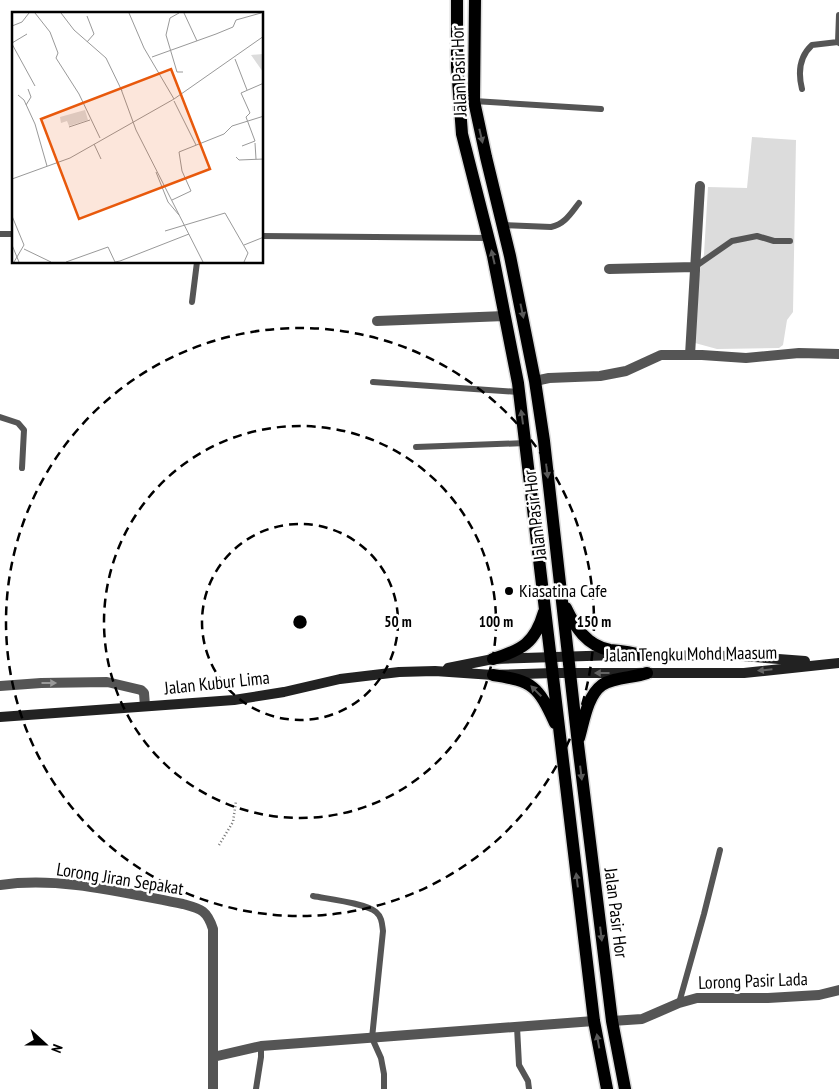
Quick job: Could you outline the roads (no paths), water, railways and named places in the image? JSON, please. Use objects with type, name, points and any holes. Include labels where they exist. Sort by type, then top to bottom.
[{"type":"main road","name":"Jalan Pasir Hor","points":[[457,0],[457,67],[462,134],[488,238],[519,392],[594,1021],[607,1089]]},
{"type":"main road","name":"Jalan Pasir Hor","points":[[475,0],[474,102],[521,308],[535,381],[563,601],[569,673],[612,1021],[625,1089]]},
{"type":"main road","points":[[563,601],[572,621],[586,639],[608,649],[630,651],[641,655]]},
{"type":"main road","points":[[493,659],[520,649],[529,642],[536,633],[545,608]]},
{"type":"main road","name":"Jalan Tengku Mohd Maasum","points":[[551,657],[641,655],[741,656],[835,663]]},
{"type":"main road","name":"Jalan Kubur Lima","points":[[435,671],[493,659],[551,657]]},
{"type":"main road","name":"Jalan Tengku Mohd Maasum","points":[[553,673],[744,672],[835,663]]},
{"type":"main road","name":"Jalan Kubur Lima","points":[[0,717],[234,700],[284,692],[340,679],[399,672],[435,671],[493,675],[553,673]]},
{"type":"main road","points":[[578,744],[589,704],[602,685],[647,673]]},
{"type":"main road","points":[[493,675],[526,682],[536,689],[544,699],[559,732]]},
{"type":"street","points":[[690,355],[700,186]]},
{"type":"street","points":[[609,269],[695,267]]},
{"type":"street","points":[[377,322],[505,316]]},
{"type":"street","points":[[535,381],[550,378],[600,376],[626,371],[661,354],[746,358],[799,353],[839,354]]},
{"type":"street","points":[[0,686],[107,682],[141,690],[144,693],[145,706]]},
{"type":"street","name":"Lorong Jiran Sepakat","points":[[0,885],[15,883],[64,884],[183,904],[197,908],[208,916],[213,929],[213,1089]]},
{"type":"street","name":"Lorong Pasir Lada","points":[[612,1021],[642,1019],[679,1002],[697,998],[768,998],[819,995],[839,990]]},
{"type":"street","points":[[213,1057],[261,1046],[594,1021]]},
{"type":"lane","points":[[802,90],[801,60],[806,50],[812,44],[838,43],[839,15]]},
{"type":"lane","points":[[474,102],[600,109]]},
{"type":"lane","points":[[503,226],[558,226],[568,218],[579,203]]},
{"type":"lane","points":[[264,236],[488,238]]},
{"type":"lane","points":[[695,267],[702,260],[732,241],[757,236],[774,241],[790,241]]},
{"type":"lane","points":[[192,302],[197,264]]},
{"type":"lane","points":[[373,382],[519,392]]},
{"type":"lane","points":[[0,418],[18,423],[24,430],[22,468]]},
{"type":"lane","points":[[416,447],[526,443]]},
{"type":"lane","points":[[679,1002],[720,850]]},
{"type":"lane","points":[[313,896],[367,907],[382,920],[383,931],[372,1038],[381,1058],[384,1089]]},
{"type":"lane","points":[[517,1027],[519,1065],[528,1080],[529,1089]]},
{"type":"lane","points":[[256,1089],[261,1046]]},
{"type":"place","name":"Kiasatina Cafe","points":[[509,591]]}]
